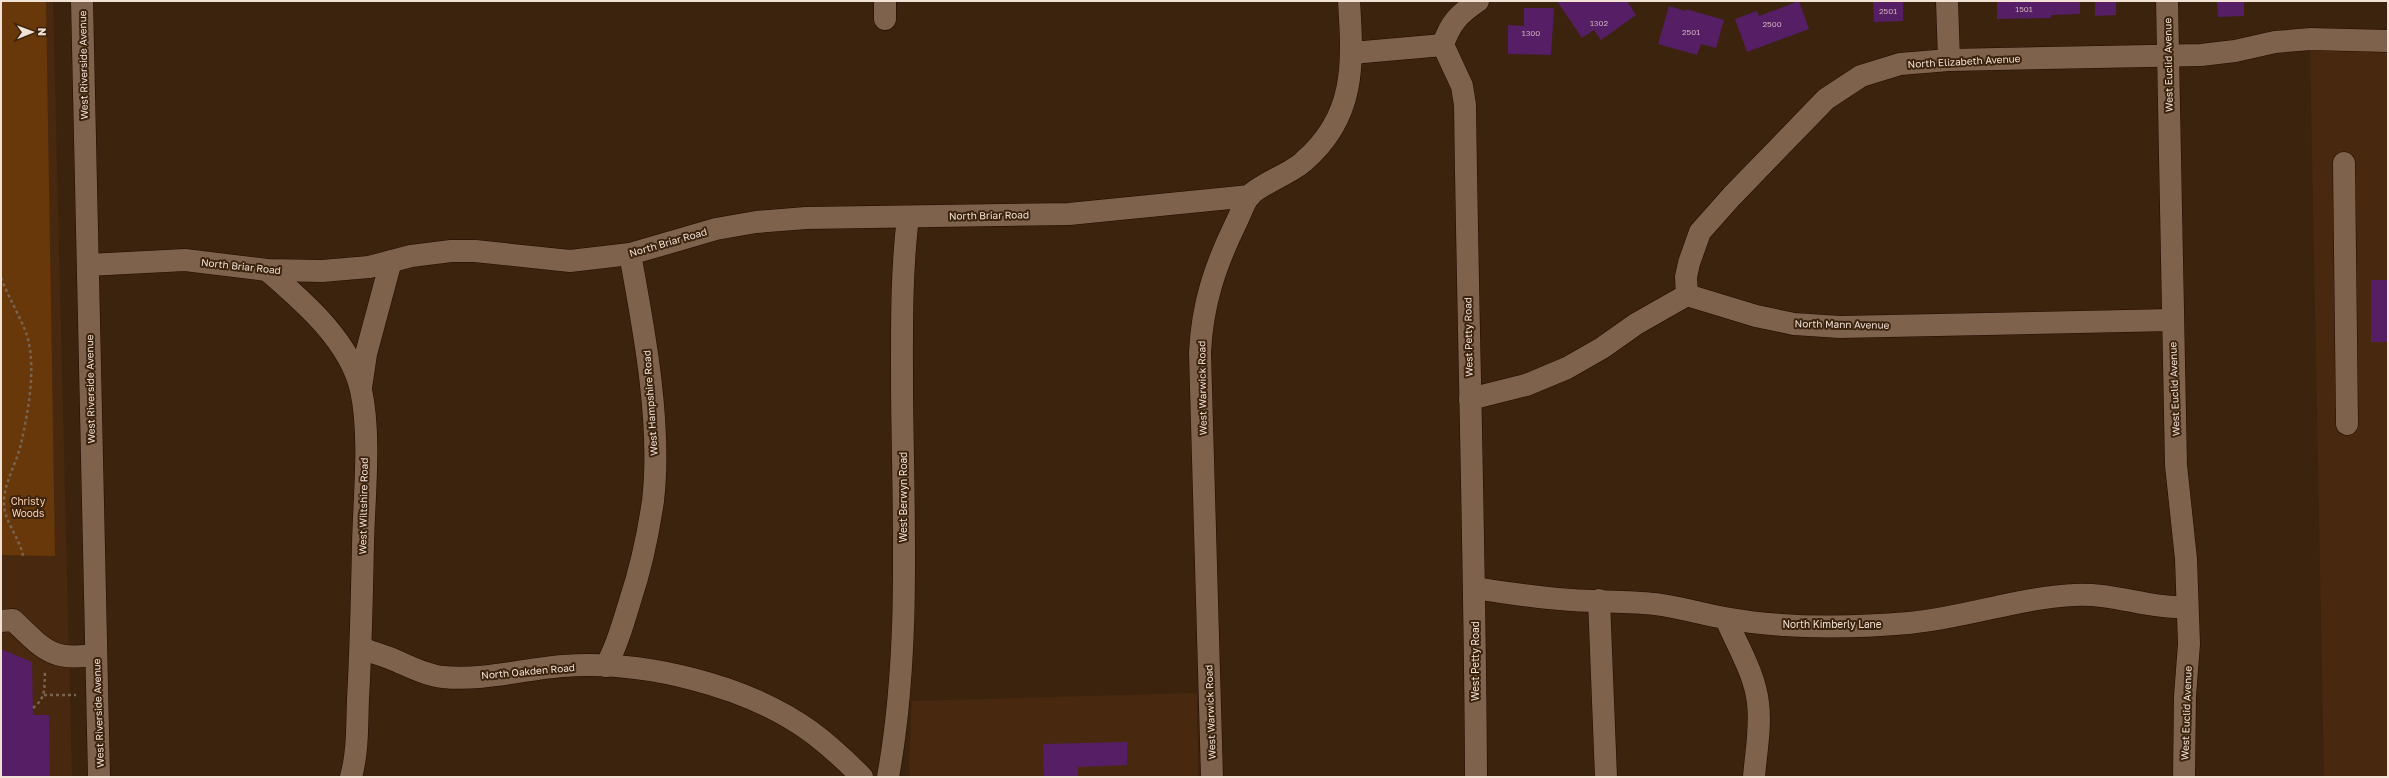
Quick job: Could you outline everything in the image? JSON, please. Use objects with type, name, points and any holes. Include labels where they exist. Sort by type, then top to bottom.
[{"type":"street","name":"West Riverside Avenue","points":[[82,1],[100,777]]},
{"type":"street","points":[[1250,196],[1303,162],[1328,136],[1345,103],[1352,53],[1349,1]]},
{"type":"street","points":[[1352,53],[1443,45],[1449,27],[1460,15],[1478,1]]},
{"type":"street","points":[[1947,1],[1948,60]]},
{"type":"street","name":"West Euclid Avenue","points":[[2167,1],[2176,465],[2186,559],[2189,644],[2185,696],[2184,777]]},
{"type":"street","name":"North Elizabeth Avenue","points":[[1687,295],[1686,277],[1689,262],[1700,232],[1732,196],[1826,99],[1842,87],[1876,70],[1900,64],[1948,60],[2168,54],[2201,55],[2235,51],[2275,42],[2311,39],[2388,41]]},
{"type":"street","name":"West Petty Road","points":[[1443,45],[1462,86],[1465,106],[1470,399],[1476,588],[1476,777]]},
{"type":"street","points":[[2344,163],[2347,424]]},
{"type":"street","name":"North Briar Road","points":[[88,265],[185,260],[267,270],[322,271],[369,267],[411,256],[451,251],[475,251],[570,261],[630,254],[716,229],[756,222],[806,218],[1069,214],[1250,196]]},
{"type":"street","name":"West Warwick Road","points":[[1212,777],[1201,334],[1208,290],[1221,253],[1250,196]]},
{"type":"street","name":"West Berwyn Road","points":[[888,777],[898,711],[902,615],[902,283],[908,217]]},
{"type":"street","name":"West Hampshire Road","points":[[606,666],[616,646],[642,562],[653,500],[654,438],[645,331],[630,254]]},
{"type":"street","points":[[361,389],[366,354],[391,261]]},
{"type":"street","name":"West Wiltshire Road","points":[[267,270],[305,303],[321,321],[350,363],[361,389],[365,433],[361,648],[357,727],[352,777]]},
{"type":"street","points":[[1470,399],[1526,385],[1567,368],[1602,348],[1636,324],[1687,295]]},
{"type":"street","name":"North Mann Avenue","points":[[1687,295],[1756,316],[1801,325],[1848,326],[2172,320]]},
{"type":"street","name":"North Kimberly Lane","points":[[1476,588],[1531,597],[1599,600],[1671,606],[1726,619],[1814,626],[1909,623],[1956,617],[2055,596],[2075,594],[2117,598],[2171,608],[2187,607]]},
{"type":"street","points":[[1599,600],[1606,777]]},
{"type":"street","points":[[1726,619],[1751,679],[1758,701],[1759,728],[1754,777]]},
{"type":"street","points":[[1,621],[13,620],[41,647],[67,658],[96,654]]},
{"type":"street","name":"North Oakden Road","points":[[361,648],[391,658],[424,673],[442,677],[462,678],[565,666],[606,666],[691,679],[743,694],[765,704],[809,730],[828,745],[862,777]]},
{"type":"path","points":[[1,278],[26,331],[31,356],[30,389],[26,418],[20,446],[4,492],[4,507],[23,556]]},
{"type":"path","points":[[33,708],[41,701],[44,695],[44,666]]},
{"type":"path","points":[[44,695],[76,695]]},
{"type":"shaded area","points":[[1,1],[53,1],[72,777],[1,777]]},
{"type":"shaded area","points":[[2388,45],[2388,777],[2324,777],[2310,48]]},
{"type":"shaded area","points":[[1197,693],[1198,777],[910,777],[909,764],[912,701]]},
{"type":"green space","name":"Christy Woods","points":[[1,1],[46,1],[55,556],[1,555]]},
{"type":"building","points":[[1557,1],[1627,1],[1636,15],[1601,40],[1594,30],[1582,38]]},
{"type":"building","points":[[1799,1],[1809,29],[1747,52],[1735,19],[1757,11],[1759,16]]},
{"type":"building","points":[[1873,1],[1903,1],[1903,21],[1874,22]]},
{"type":"building","points":[[1997,1],[2080,1],[2080,14],[2051,15],[2051,18],[1997,19]]},
{"type":"building","points":[[2095,1],[2116,1],[2116,15],[2095,16]]},
{"type":"building","points":[[2217,1],[2244,1],[2244,16],[2218,17]]},
{"type":"building","points":[[1669,6],[1685,11],[1686,9],[1724,20],[1716,48],[1701,44],[1697,55],[1658,44]]},
{"type":"building","points":[[1524,8],[1554,8],[1551,55],[1508,54],[1508,25],[1524,26]]},
{"type":"building","points":[[2371,280],[2388,280],[2388,342],[2371,342]]},
{"type":"building","points":[[1,649],[32,662],[33,715],[49,715],[50,777],[1,777]]},
{"type":"building","points":[[1127,742],[1127,765],[1078,767],[1078,777],[1044,777],[1043,744]]}]
